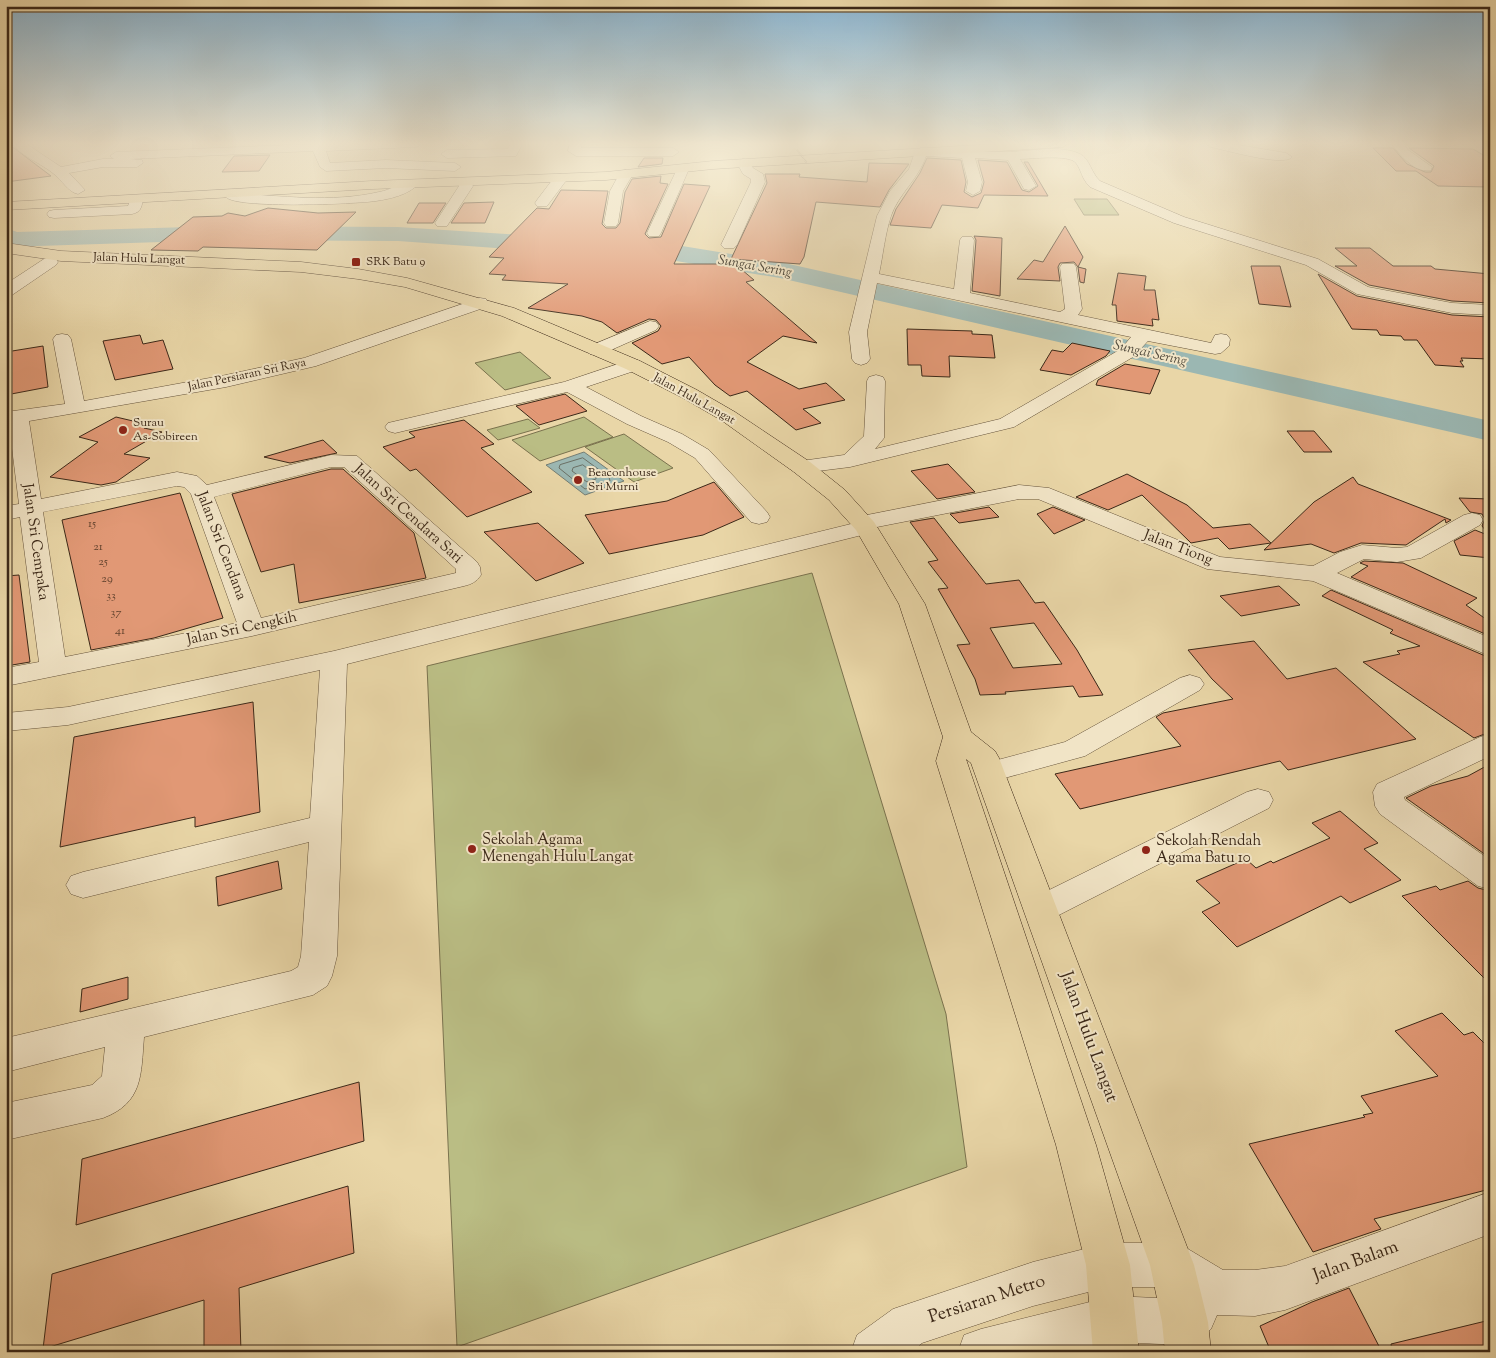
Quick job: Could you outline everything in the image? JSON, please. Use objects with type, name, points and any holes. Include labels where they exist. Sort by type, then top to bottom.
[{"type":"main road","points":[[47,206],[57,209]]},
{"type":"main road","points":[[54,206],[57,209]]},
{"type":"main road","name":"Jalan Hulu Langat","points":[[6,248],[61,256],[272,266],[358,274],[407,284],[480,303],[508,312],[633,365],[652,375],[728,416],[802,467],[837,495],[864,525],[912,604],[958,737],[984,758],[990,772],[1172,1265],[1186,1337]]},
{"type":"main road","name":"Jalan Hulu Langat","points":[[6,258],[50,262],[272,266]]},
{"type":"main road","points":[[958,737],[951,761],[1076,1145],[1108,1265],[1115,1335]]},
{"type":"street","points":[[57,209],[132,210],[135,206]]},
{"type":"street","points":[[261,206],[306,208],[318,206]]},
{"type":"street","points":[[442,223],[453,206]]},
{"type":"street","points":[[611,222],[613,206]]},
{"type":"street","points":[[654,233],[662,206]]},
{"type":"street","points":[[729,245],[747,206]]},
{"type":"street","points":[[861,359],[858,332],[884,216],[889,206]]},
{"type":"street","points":[[1147,206],[1179,220],[1312,262],[1363,291],[1452,308],[1490,310]]},
{"type":"street","points":[[961,296],[967,240]]},
{"type":"street","points":[[6,292],[50,262]]},
{"type":"street","points":[[1062,318],[1070,314],[1074,309],[1068,267]]},
{"type":"street","points":[[870,279],[1062,318],[1136,343],[1216,349],[1220,346],[1222,339]]},
{"type":"street","name":"Jalan Persiaran Sri Raya","points":[[12,418],[226,381],[308,362],[480,303]]},
{"type":"street","points":[[596,350],[650,326]]},
{"type":"street","points":[[62,339],[76,408]]},
{"type":"street","points":[[802,467],[850,461],[1007,423],[1136,343]]},
{"type":"street","points":[[395,427],[570,386],[633,365]]},
{"type":"street","points":[[590,397],[652,375]]},
{"type":"street","points":[[850,461],[874,438],[876,381]]},
{"type":"street","points":[[570,386],[675,438],[702,454],[759,517]]},
{"type":"street","name":"Jalan Sri Cempaka","points":[[12,418],[31,508],[53,668]]},
{"type":"street","name":"Jalan Sri Cendara Sari","points":[[202,493],[331,461],[349,461],[468,568]]},
{"type":"street","name":"Jalan Sri Cendana","points":[[6,513],[177,479],[189,479],[195,483],[202,493],[252,628]]},
{"type":"street","name":"Jalan Tiong","points":[[6,722],[68,716],[334,659],[864,525],[1019,492],[1041,494],[1216,564],[1317,574],[1490,648]]},
{"type":"street","points":[[1317,574],[1348,557],[1362,552],[1413,553],[1472,520]]},
{"type":"street","name":"Jalan Sri Cengkih","points":[[6,677],[252,628],[464,579],[469,575],[468,568]]},
{"type":"street","points":[[6,1055],[300,984],[314,976],[319,956],[334,659]]},
{"type":"street","points":[[990,772],[1076,749],[1190,684]]},
{"type":"street","points":[[1490,744],[1388,792],[1391,806],[1490,877]]},
{"type":"street","points":[[1041,909],[1258,800]]},
{"type":"street","points":[[83,885],[326,826]]},
{"type":"street","points":[[6,1122],[103,1100],[120,1084],[127,1025]]},
{"type":"street","name":"Jalan Balam","points":[[1218,1293],[1255,1293],[1285,1288],[1490,1213]]},
{"type":"street","name":"Persiaran Metro","points":[[874,1352],[910,1325],[1033,1284],[1108,1265],[1172,1265]]},
{"type":"street","points":[[981,1352],[1115,1335],[1186,1337],[1218,1293],[1172,1265]]},
{"type":"green space","points":[[1079,206],[1113,206],[1119,215],[1084,215]]},
{"type":"green space","points":[[520,352],[551,378],[505,390],[475,363]]},
{"type":"green space","points":[[584,417],[613,437],[540,461],[512,440]]},
{"type":"green space","points":[[528,419],[540,428],[498,440],[487,430]]},
{"type":"green space","points":[[624,434],[673,468],[634,482],[585,447]]},
{"type":"green space","points":[[812,573],[946,1014],[967,1167],[457,1347],[427,666]]},
{"type":"water","points":[[584,452],[624,481],[585,495],[546,465]]},
{"type":"building","points":[[417,206],[444,206],[433,223],[407,223]]},
{"type":"building","points":[[462,206],[492,206],[485,223],[451,223]]},
{"type":"building","points":[[605,206],[602,224],[606,228],[616,228],[620,223],[623,206],[658,206],[645,234],[649,238],[661,237],[674,206],[701,206],[674,264],[735,264],[754,280],[746,282],[817,343],[783,336],[747,362],[799,389],[826,383],[845,400],[803,409],[821,423],[796,430],[747,391],[730,396],[715,385],[689,357],[662,364],[632,343],[658,331],[661,326],[656,320],[649,319],[617,333],[602,322],[582,316],[528,308],[568,284],[502,280],[506,275],[489,274],[504,258],[489,257],[537,208]]},
{"type":"building","points":[[756,206],[815,206],[804,257],[800,264],[731,259]]},
{"type":"building","points":[[898,206],[941,206],[931,228],[890,225]]},
{"type":"building","points":[[958,206],[979,206],[978,208]]},
{"type":"building","points":[[268,208],[318,213],[356,212],[317,250],[203,247],[198,251],[151,250],[193,217],[222,216],[228,213],[245,216]]},
{"type":"building","points":[[1065,226],[1083,257],[1078,267],[1074,262],[1060,263],[1058,267],[1060,281],[1017,279],[1034,260],[1043,262]]},
{"type":"building","points":[[974,236],[1002,238],[1000,296],[972,291],[976,240]]},
{"type":"building","points":[[1335,248],[1370,248],[1393,266],[1431,266],[1435,269],[1490,274],[1490,303],[1452,301],[1369,285],[1335,266],[1357,266]]},
{"type":"building","points":[[1251,266],[1280,266],[1291,307],[1259,304]]},
{"type":"building","points":[[1078,267],[1086,269],[1084,283],[1080,282]]},
{"type":"building","points":[[1118,273],[1146,276],[1144,290],[1155,290],[1159,320],[1152,319],[1153,326],[1117,321],[1116,305],[1112,305]]},
{"type":"building","points":[[1318,274],[1357,296],[1452,315],[1490,317],[1490,359],[1461,358],[1463,361],[1460,361],[1464,367],[1435,365],[1417,340],[1404,340],[1401,336],[1380,335],[1377,330],[1352,329]]},
{"type":"building","points":[[907,329],[972,331],[972,334],[992,335],[995,358],[949,356],[950,377],[922,376],[921,365],[908,365]]},
{"type":"building","points":[[140,335],[143,344],[163,340],[173,369],[115,380],[103,341]]},
{"type":"building","points":[[1072,343],[1110,351],[1106,356],[1071,375],[1040,370],[1052,350],[1063,352]]},
{"type":"building","points":[[43,346],[48,387],[6,395],[6,352]]},
{"type":"building","points":[[1125,364],[1160,370],[1150,394],[1096,385],[1098,380]]},
{"type":"building","points":[[565,394],[587,411],[539,425],[516,406]]},
{"type":"building","points":[[116,417],[150,425],[144,428],[162,432],[124,454],[150,458],[116,482],[101,485],[50,477],[98,442],[79,437]]},
{"type":"building","points":[[464,420],[494,444],[481,448],[532,492],[467,517],[416,469],[410,471],[383,447],[415,437],[409,432]]},
{"type":"building","points":[[1287,431],[1314,431],[1332,452],[1304,452]]},
{"type":"building","points":[[323,440],[337,453],[290,463],[264,457]]},
{"type":"building","points":[[948,464],[975,492],[937,499],[911,471]]},
{"type":"building","points":[[331,469],[343,469],[414,533],[426,578],[299,603],[294,564],[261,572],[232,494]]},
{"type":"building","points":[[1127,474],[1187,505],[1213,528],[1250,524],[1271,543],[1229,549],[1218,538],[1191,543],[1142,495],[1108,510],[1076,497]]},
{"type":"building","points":[[1353,477],[1358,484],[1451,520],[1446,523],[1445,519],[1406,545],[1361,543],[1334,553],[1311,544],[1264,550],[1314,502]]},
{"type":"building","points":[[714,482],[744,517],[703,535],[609,554],[585,515],[667,501]]},
{"type":"building","points":[[180,493],[223,618],[154,638],[91,650],[62,520]]},
{"type":"building","points":[[1459,498],[1490,499],[1490,536],[1482,526],[1485,519],[1482,514],[1470,512]]},
{"type":"building","points":[[989,507],[999,517],[959,523],[950,514]]},
{"type":"building","points":[[1053,507],[1085,520],[1054,534],[1037,514]]},
{"type":"building","points":[[934,518],[986,584],[1019,580],[1035,603],[1044,602],[1077,650],[1103,695],[1079,697],[1073,686],[1005,692],[1006,694],[980,695],[975,679],[957,645],[970,644],[938,589],[948,588],[928,562],[938,560],[910,522]],"holes":[[[1034,623],[1062,664],[1013,668],[990,628]]]},
{"type":"building","points":[[538,523],[584,563],[536,581],[484,532]]},
{"type":"building","points":[[1475,530],[1490,536],[1490,558],[1460,555],[1454,541]]},
{"type":"building","points":[[1364,561],[1403,563],[1477,598],[1466,605],[1490,622],[1490,636],[1351,577],[1368,566],[1360,563]]},
{"type":"building","points":[[19,575],[30,662],[6,666],[6,576]]},
{"type":"building","points":[[1279,586],[1300,605],[1241,616],[1220,596]]},
{"type":"building","points":[[1331,590],[1490,658],[1490,732],[1474,738],[1363,662],[1400,654],[1397,651],[1420,646],[1390,633],[1393,630],[1322,596]]},
{"type":"building","points":[[1254,641],[1287,679],[1336,668],[1416,739],[1288,770],[1280,761],[1080,809],[1055,774],[1181,746],[1156,717],[1163,713],[1233,699],[1212,679],[1188,650]]},
{"type":"building","points":[[253,702],[260,812],[195,827],[195,817],[60,847],[74,737]]},
{"type":"building","points":[[1490,764],[1490,858],[1406,798],[1431,786],[1468,776]]},
{"type":"building","points":[[1340,811],[1378,843],[1364,849],[1401,880],[1350,903],[1341,896],[1237,947],[1202,912],[1220,903],[1196,881],[1246,859],[1256,868],[1271,861],[1273,863],[1330,838],[1312,823]]},
{"type":"building","points":[[278,861],[282,889],[218,906],[216,877]]},
{"type":"building","points":[[1468,881],[1478,888],[1490,891],[1490,984],[1402,896],[1436,886],[1440,890]]},
{"type":"building","points":[[128,977],[128,999],[80,1012],[82,989]]},
{"type":"building","points":[[1442,1013],[1464,1035],[1473,1032],[1490,1049],[1490,1189],[1374,1219],[1381,1229],[1313,1252],[1249,1144],[1365,1117],[1363,1115],[1373,1113],[1361,1096],[1438,1076],[1395,1031]]},
{"type":"building","points":[[359,1082],[364,1141],[76,1225],[82,1159]]},
{"type":"building","points":[[348,1186],[354,1253],[239,1288],[241,1352],[204,1352],[204,1300],[43,1349],[52,1274]]},
{"type":"building","points":[[1349,1288],[1382,1352],[1271,1352],[1260,1326],[1312,1302]]},
{"type":"building","points":[[1490,1320],[1490,1352],[1392,1352],[1391,1344]]},
{"type":"waterway","name":"Sungai Sering","points":[[6,235],[10,240],[224,233],[398,234],[676,253],[780,270],[1490,431]]},
{"type":"place","name":"SRK Batu 9","points":[[356,262]]},
{"type":"place","name":"Surau As-Sobireen","points":[[123,430]]},
{"type":"place","name":"Beaconhouse Sri Murni","points":[[578,480]]},
{"type":"place","name":"Sekolah Agama Menengah Hulu Langat","points":[[472,849]]},
{"type":"place","name":"Sekolah Rendah Agama Batu 10","points":[[1146,850]]}]
